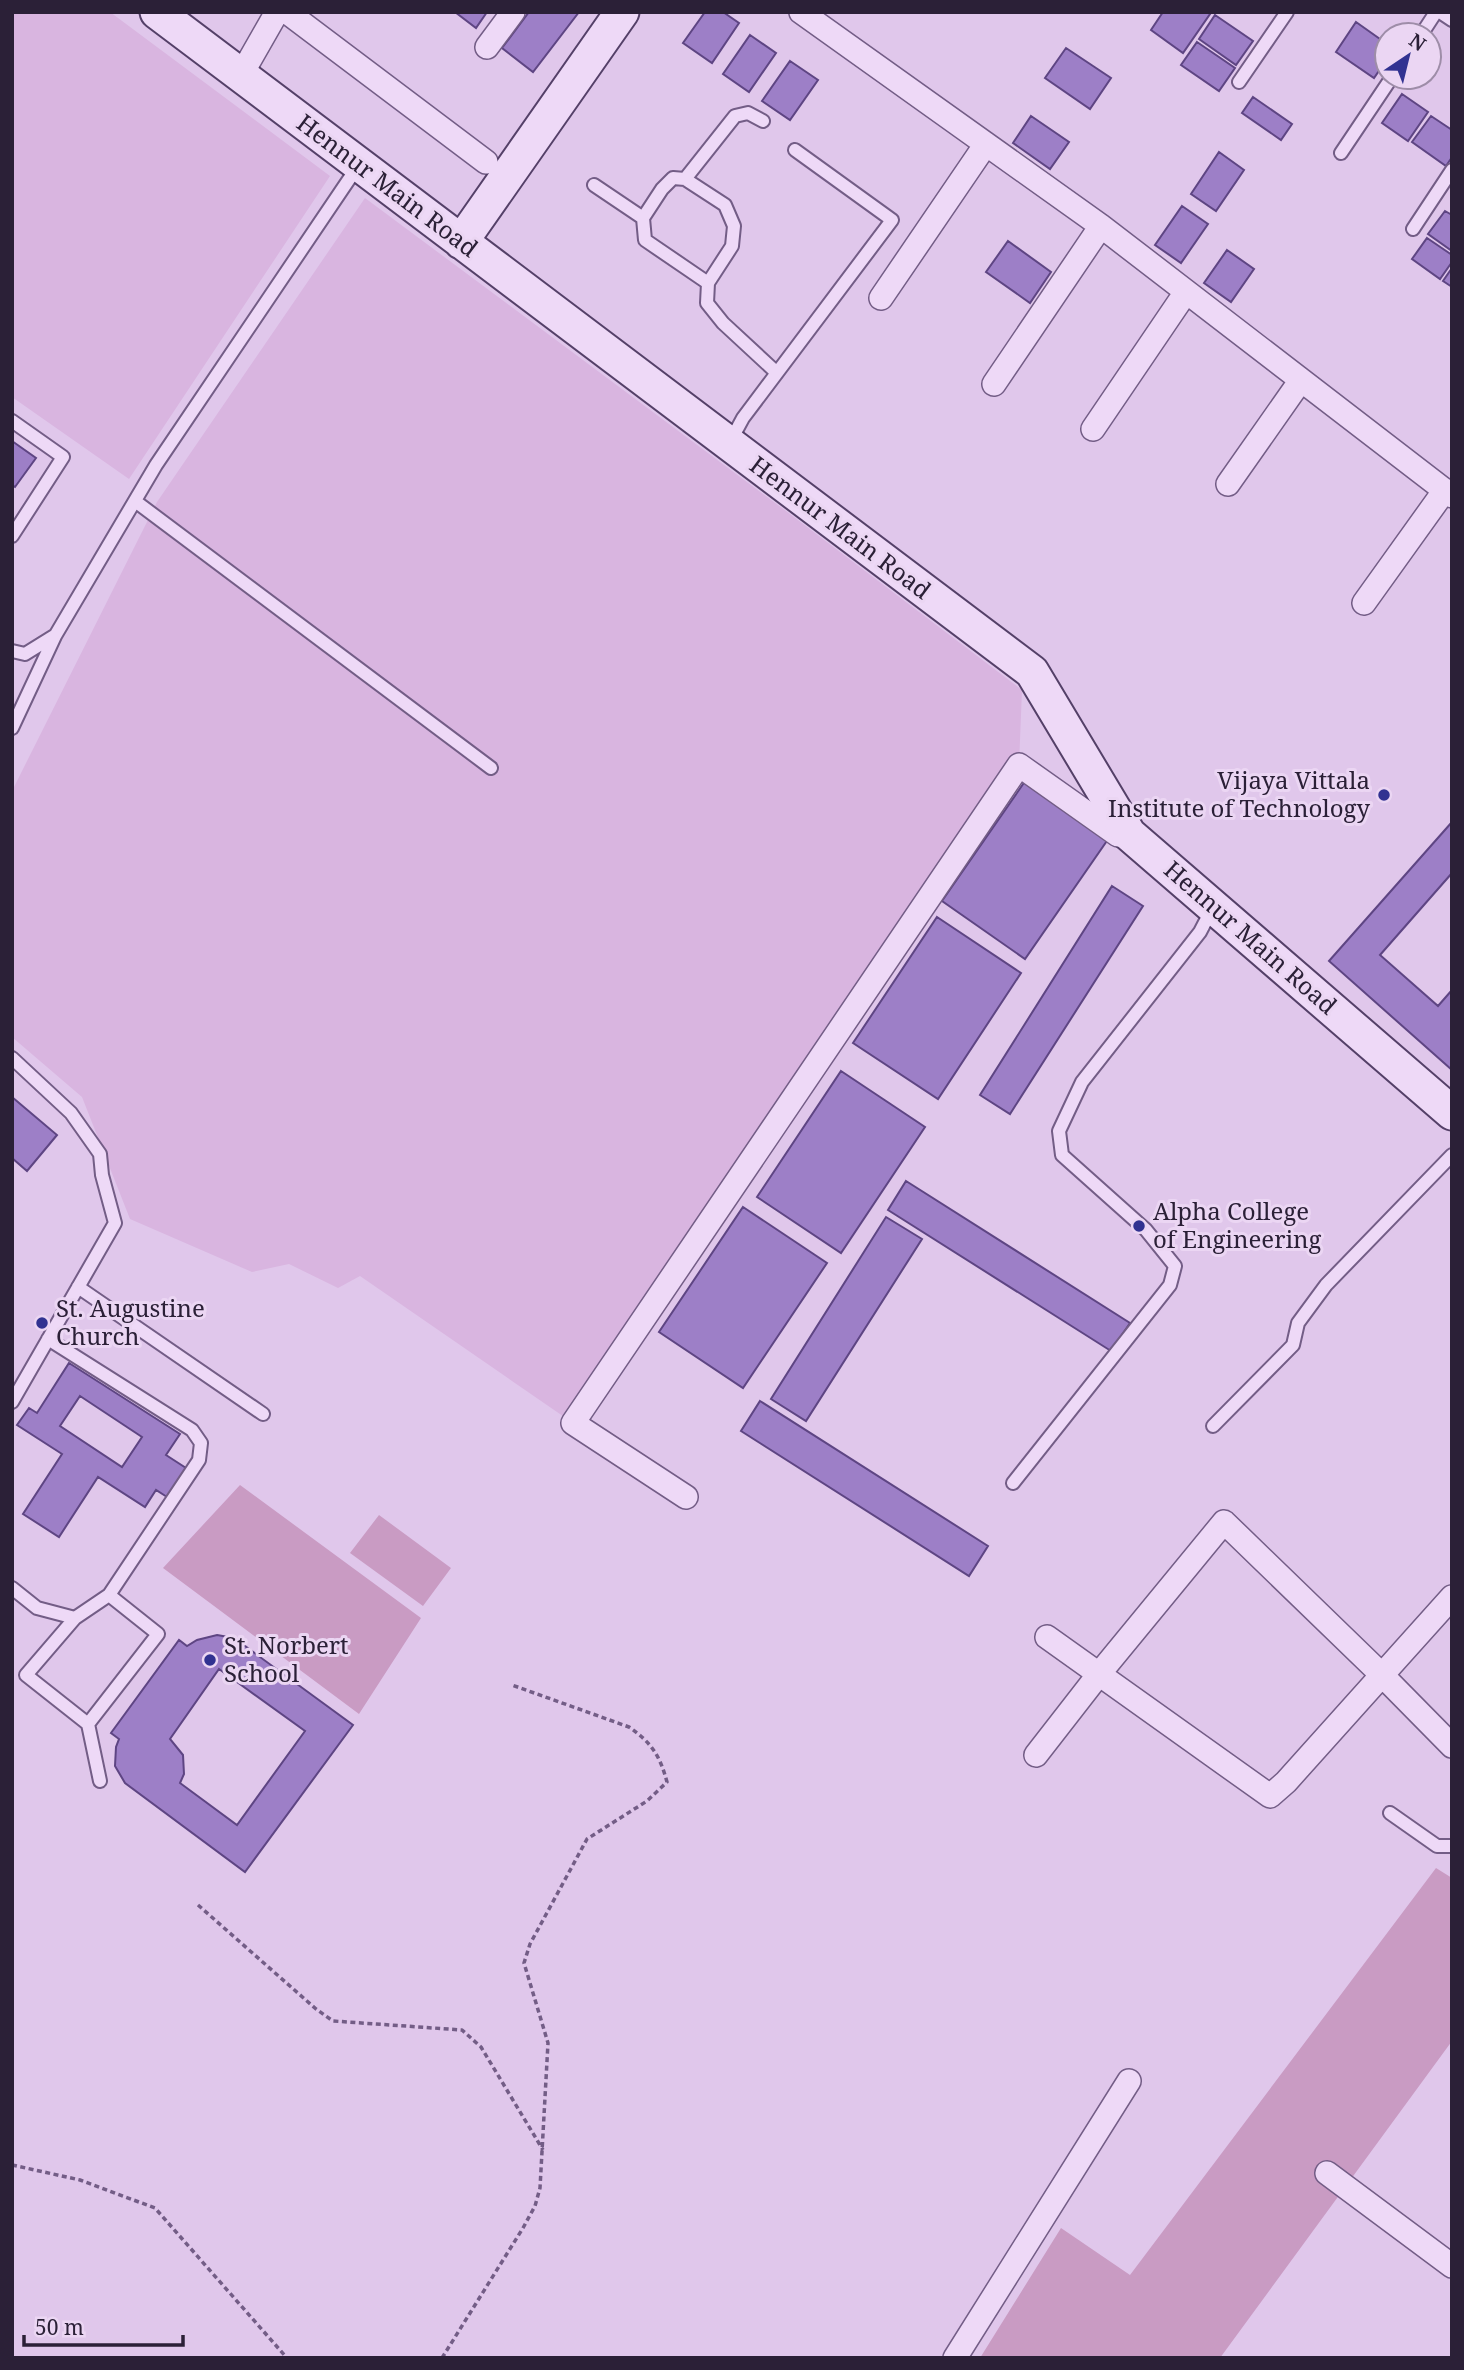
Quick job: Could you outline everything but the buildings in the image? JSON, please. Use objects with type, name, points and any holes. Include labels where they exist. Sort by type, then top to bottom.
[{"type":"main road","name":"Hennur Main Road","points":[[157,12],[1032,672],[1129,834],[1452,1114]]},
{"type":"main road","points":[[461,242],[622,12]]},
{"type":"street","points":[[240,75],[274,19],[275,12]]},
{"type":"street","points":[[286,12],[486,162]]},
{"type":"street","points":[[487,47],[513,12]]},
{"type":"street","points":[[801,12],[1101,226],[1448,493],[1364,603]]},
{"type":"street","points":[[880,298],[986,144]]},
{"type":"street","points":[[994,384],[1101,226]]},
{"type":"street","points":[[1093,429],[1186,292]]},
{"type":"street","points":[[1228,484],[1301,380]]},
{"type":"street","points":[[686,1497],[573,1423],[1019,765],[1118,835],[1129,834]]},
{"type":"street","points":[[1036,1755],[1098,1674],[1224,1522],[1452,1746]]},
{"type":"street","points":[[1047,1637],[1270,1796],[1286,1782],[1452,1597]]},
{"type":"street","points":[[955,2358],[1129,2081]]},
{"type":"street","points":[[1327,2173],[1452,2266]]},
{"type":"lane","points":[[1239,82],[1287,12]]},
{"type":"lane","points":[[1438,12],[1452,20]]},
{"type":"lane","points":[[1341,153],[1383,91]]},
{"type":"lane","points":[[685,178],[735,116],[748,113],[763,121]]},
{"type":"lane","points":[[729,444],[743,418],[892,220],[795,150]]},
{"type":"lane","points":[[14,720],[55,636],[164,454],[359,165]]},
{"type":"lane","points":[[1413,229],[1452,170]]},
{"type":"lane","points":[[708,283],[645,240],[643,218],[662,189],[673,178],[685,178],[726,205],[734,226],[732,246],[708,283],[707,303],[723,323],[777,373]]},
{"type":"lane","points":[[594,186],[643,218]]},
{"type":"lane","points":[[12,421],[62,457],[12,536]]},
{"type":"lane","points":[[135,501],[491,768]]},
{"type":"lane","points":[[12,651],[25,654],[55,636]]},
{"type":"lane","points":[[1013,1483],[1170,1285],[1175,1266],[1146,1230],[1062,1155],[1059,1130],[1082,1082],[1200,932],[1213,907]]},
{"type":"lane","points":[[12,1058],[71,1113],[100,1154],[102,1175],[115,1223],[12,1402]]},
{"type":"lane","points":[[1213,1426],[1293,1345],[1298,1323],[1326,1285],[1452,1155]]},
{"type":"lane","points":[[78,1287],[263,1414]]},
{"type":"lane","points":[[48,1339],[192,1430],[201,1443],[199,1460],[109,1595],[75,1618],[26,1675],[89,1724],[100,1781]]},
{"type":"lane","points":[[12,1588],[37,1608],[75,1618]]},
{"type":"lane","points":[[89,1724],[158,1634],[109,1595]]},
{"type":"lane","points":[[1390,1813],[1437,1846],[1452,1846]]},
{"type":"path","points":[[442,2358],[535,2206],[540,2188],[548,2043],[524,1964],[530,1944],[587,1839],[647,1801],[667,1783],[660,1758],[642,1737],[629,1727],[512,1685]]},
{"type":"path","points":[[198,1905],[333,2021],[462,2031],[481,2047],[542,2150]]},
{"type":"path","points":[[12,2165],[80,2180],[155,2208],[287,2358]]},
{"type":"shaded area","points":[[12,12],[110,12],[330,176],[129,479],[12,397]]},
{"type":"shaded area","points":[[365,198],[1022,690],[1019,765],[573,1423],[360,1276],[338,1288],[289,1264],[252,1272],[130,1219],[82,1097],[12,1037],[12,791],[157,502]]},
{"type":"shaded area","points":[[240,1485],[421,1618],[359,1714],[163,1568]]},
{"type":"shaded area","points":[[379,1515],[451,1568],[423,1606],[350,1553]]},
{"type":"shaded area","points":[[1436,1868],[1452,1878],[1452,2041],[1220,2358],[980,2358],[1061,2228],[1130,2275]]},
{"type":"place","name":"Vijaya Vittala Institute of Technology","points":[[1384,795]]},
{"type":"place","name":"Alpha College of Engineering","points":[[1139,1226]]},
{"type":"place","name":"St. Augustine Church","points":[[42,1323]]},
{"type":"place","name":"St. Norbert School","points":[[210,1660]]}]
